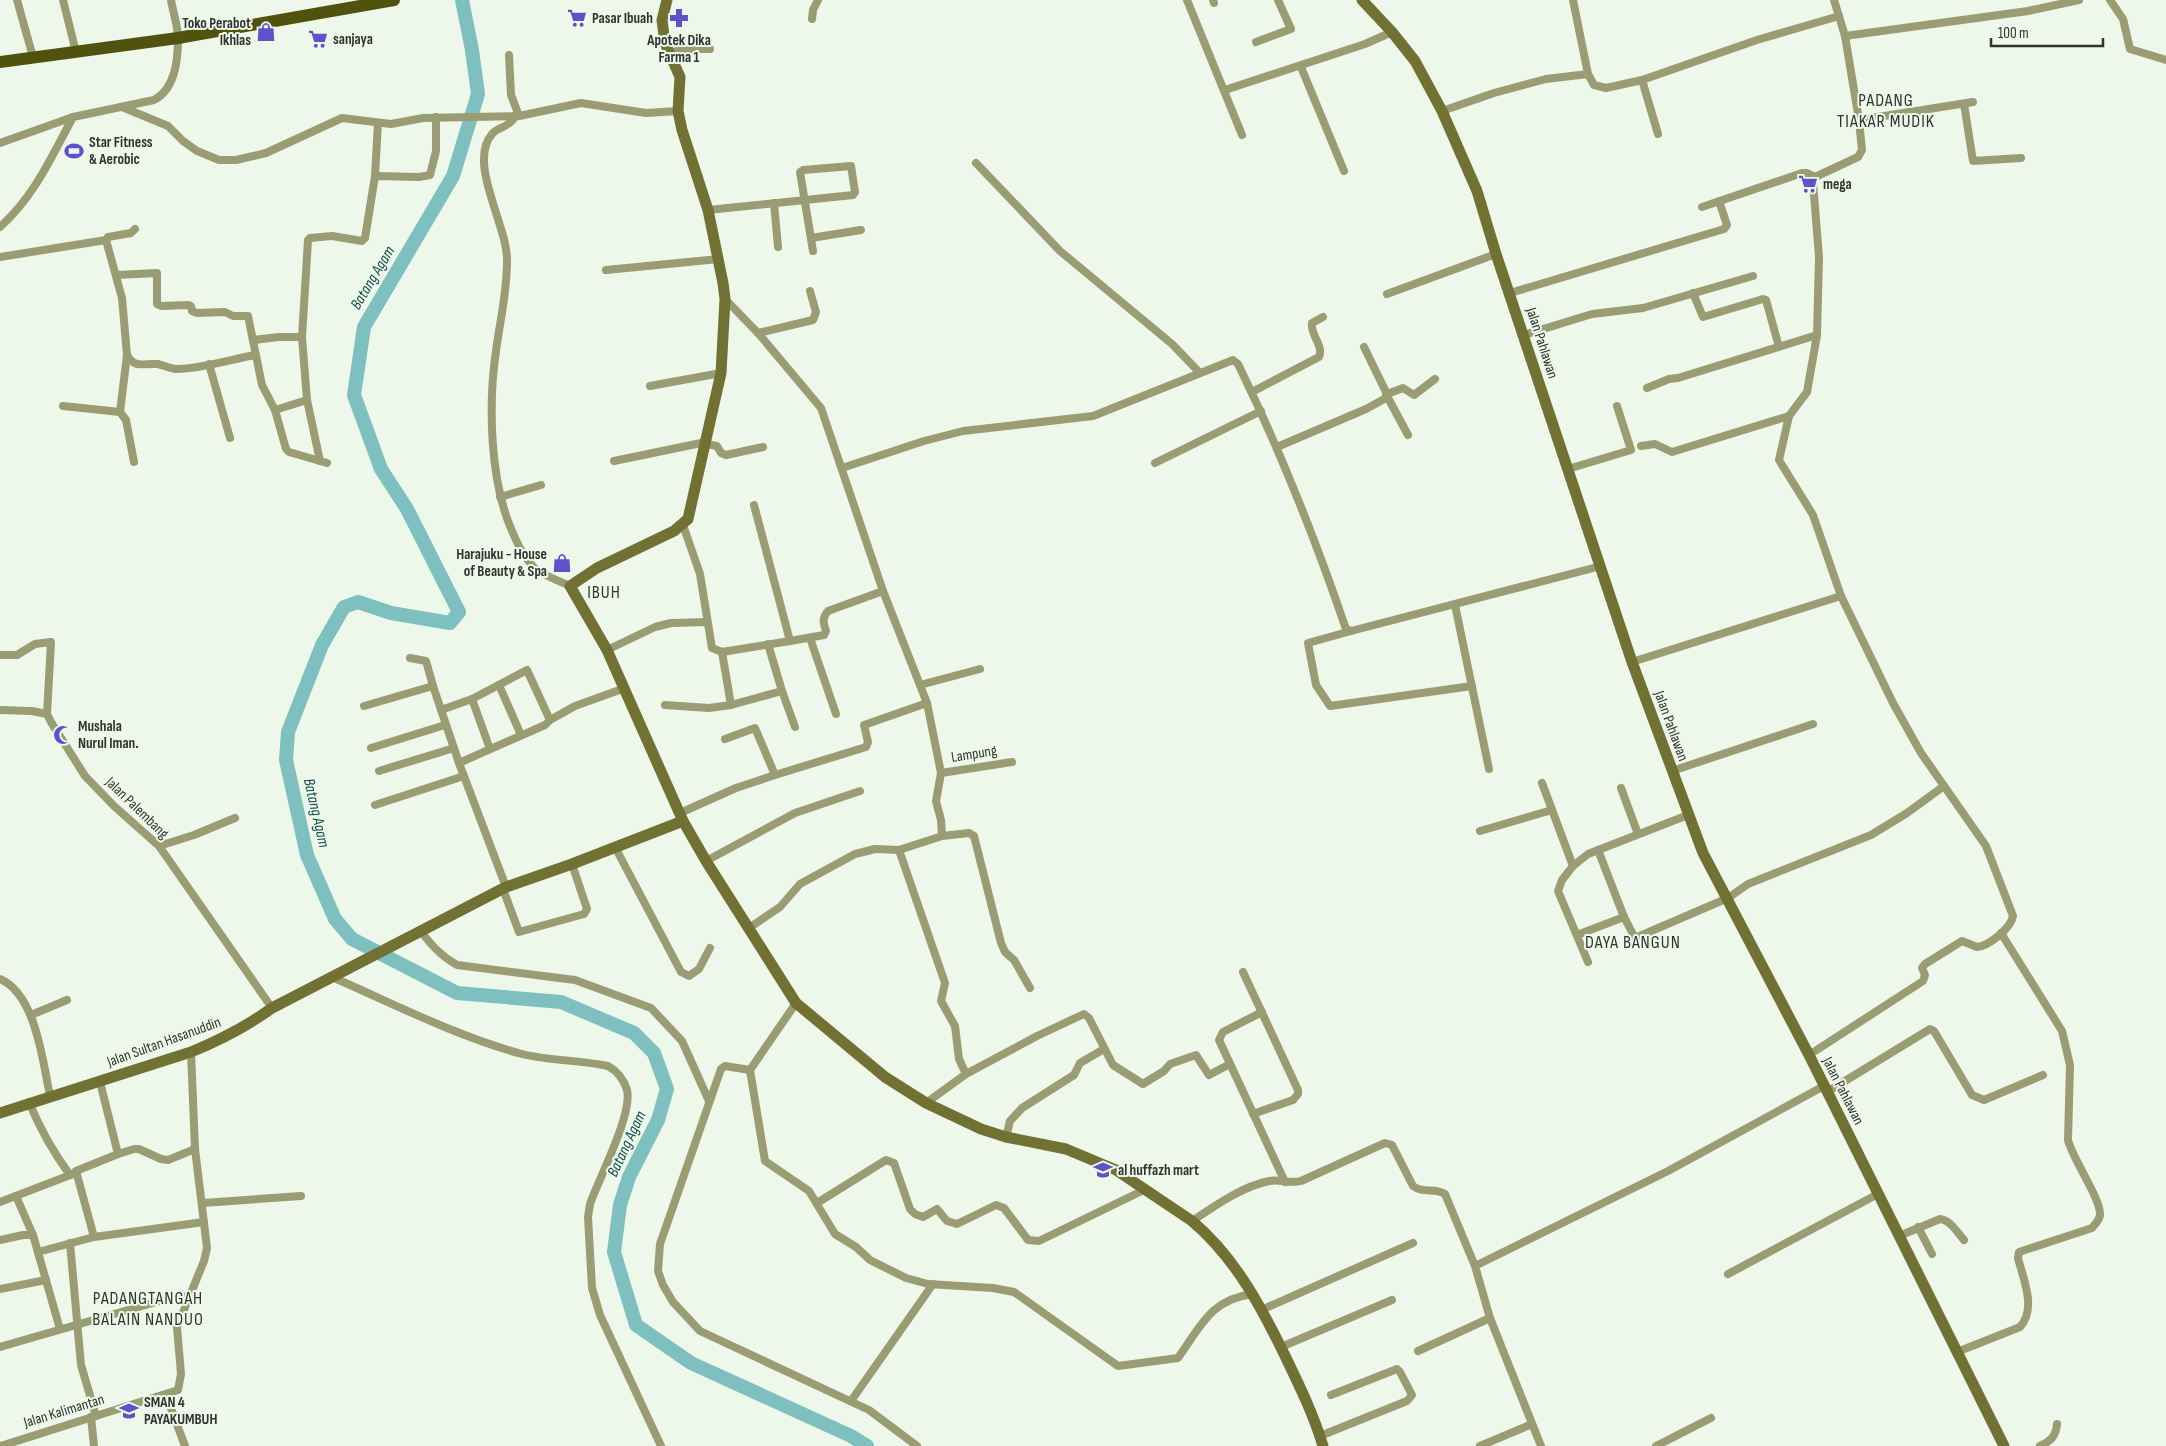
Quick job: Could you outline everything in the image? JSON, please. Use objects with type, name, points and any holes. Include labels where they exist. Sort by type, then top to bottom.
[{"type":"main road","points":[[0,62],[178,38],[394,0]]},
{"type":"street","points":[[17,0],[33,57]]},
{"type":"street","points":[[63,0],[76,52]]},
{"type":"street","points":[[0,144],[73,117],[154,100],[163,95],[171,85],[178,38],[171,0]]},
{"type":"street","points":[[570,586],[597,568],[674,532],[683,525],[692,508],[721,373],[724,299],[719,259],[708,210],[682,130],[678,111],[680,77],[669,53],[663,32],[662,20],[667,0]]},
{"type":"street","points":[[812,19],[813,10],[818,0]]},
{"type":"street","points":[[1187,0],[1242,135]]},
{"type":"street","points":[[1256,42],[1292,29],[1278,0]]},
{"type":"street","name":"Jalan Pahlawan","points":[[1362,0],[1392,32],[1415,61],[1442,111],[1477,192],[1632,662],[1703,853],[1809,1055],[2004,1446]]},
{"type":"street","points":[[1573,0],[1588,74],[1594,85],[1602,88],[1642,80],[1757,40],[1839,16]]},
{"type":"street","points":[[1815,177],[1860,155],[1862,150],[1845,36],[1834,0]]},
{"type":"street","points":[[1845,36],[2028,11],[2079,0]]},
{"type":"street","points":[[2110,0],[2123,20],[2130,49],[2166,60]]},
{"type":"street","points":[[1225,90],[1365,44],[1392,32]]},
{"type":"street","points":[[669,53],[687,49],[710,49]]},
{"type":"street","points":[[509,55],[511,95],[518,116]]},
{"type":"street","points":[[1301,66],[1344,171]]},
{"type":"street","points":[[1442,111],[1494,93],[1546,79],[1588,74]]},
{"type":"street","points":[[1642,80],[1658,134]]},
{"type":"street","points":[[1859,120],[1973,102]]},
{"type":"street","points":[[122,107],[163,123],[197,152],[219,160],[236,160],[266,153],[342,118],[391,124],[423,118],[518,116],[581,103],[646,113],[678,111]]},
{"type":"street","points":[[1964,104],[1974,162],[2020,158]]},
{"type":"street","points":[[518,116],[508,124],[499,127],[492,134],[487,144],[484,166],[508,258],[506,294],[495,353],[492,414],[494,459],[504,514],[517,542],[536,568],[570,586],[607,650],[681,817],[706,861],[796,1003],[885,1077],[926,1104],[965,1123],[1006,1137],[1066,1149],[1116,1170],[1203,1230],[1234,1265],[1261,1310],[1308,1403],[1321,1441],[1407,1401],[1412,1395],[1397,1369],[1330,1395]]},
{"type":"street","points":[[0,227],[24,203],[33,190],[73,117]]},
{"type":"street","points":[[374,176],[419,177],[430,175],[436,151],[436,118]]},
{"type":"street","points":[[116,275],[157,273],[157,304],[161,306],[188,305],[191,306],[192,311],[197,313],[225,312],[233,316],[248,316],[262,385],[275,410],[286,449],[289,452],[324,462],[308,400],[302,337],[308,240],[310,238],[332,236],[362,241],[365,238],[374,176],[378,123]]},
{"type":"street","points":[[976,163],[1060,251],[1172,344],[1200,373]]},
{"type":"street","points":[[708,210],[804,200],[854,194],[852,168],[847,166],[801,171],[804,200],[813,251]]},
{"type":"street","points":[[1702,207],[1802,173],[1815,177]]},
{"type":"street","points":[[1809,1055],[1923,981],[1925,975],[1922,968],[1924,964],[1959,942],[1964,941],[1981,947],[2001,934],[2012,922],[2012,914],[1986,846],[1921,753],[1893,703],[1842,596],[1813,515],[1779,460],[1789,416],[1807,392],[1817,335],[1819,257],[1817,210],[1813,186],[1815,177]]},
{"type":"street","points":[[1510,293],[1724,229],[1727,225],[1719,201]]},
{"type":"street","points":[[774,203],[778,247]]},
{"type":"street","points":[[0,257],[106,240],[108,237],[131,233],[135,229]]},
{"type":"street","points":[[811,238],[861,230]]},
{"type":"street","points":[[106,240],[122,298],[127,355],[120,412],[126,420],[134,462]]},
{"type":"street","points":[[1387,294],[1496,254]]},
{"type":"street","points":[[606,270],[719,259]]},
{"type":"street","points":[[1524,335],[1592,314],[1643,308],[1753,276]]},
{"type":"street","points":[[758,333],[813,320],[816,312],[810,291]]},
{"type":"street","points":[[1693,293],[1703,317],[1763,299],[1766,300],[1779,347]]},
{"type":"street","points":[[724,299],[758,333],[821,408],[883,591],[927,703],[941,773],[936,801],[941,820],[942,836]]},
{"type":"street","points":[[1252,392],[1319,357],[1320,349],[1311,327],[1312,322],[1323,317]]},
{"type":"street","points":[[1647,388],[1668,379],[1678,378],[1817,335]]},
{"type":"street","points":[[253,340],[302,337]]},
{"type":"street","points":[[1364,347],[1408,435]]},
{"type":"street","points":[[127,355],[131,362],[136,365],[158,364],[174,369],[255,355]]},
{"type":"street","points":[[842,468],[941,436],[963,431],[1093,416],[1230,360],[1235,361],[1261,410],[1277,447],[1319,550],[1346,629],[1351,631]]},
{"type":"street","points":[[209,364],[230,438]]},
{"type":"street","points":[[650,386],[721,373]]},
{"type":"street","points":[[1277,447],[1366,409],[1384,400],[1387,395],[1403,388],[1414,395],[1435,379]]},
{"type":"street","points":[[275,410],[308,400]]},
{"type":"street","points":[[63,406],[120,412]]},
{"type":"street","points":[[1568,468],[1631,450],[1617,406]]},
{"type":"street","points":[[1155,463],[1261,410]]},
{"type":"street","points":[[1641,446],[1655,444],[1672,452],[1789,416]]},
{"type":"street","points":[[614,460],[706,443],[717,446],[721,453],[726,455],[764,447]]},
{"type":"street","points":[[500,497],[541,486]]},
{"type":"street","points":[[754,505],[790,641]]},
{"type":"street","points":[[683,525],[700,574],[712,648],[722,652],[824,635],[826,631],[823,621],[828,611],[883,591]]},
{"type":"street","points":[[1472,686],[1330,706],[1316,685],[1308,643],[1600,566]]},
{"type":"street","points":[[1632,662],[1842,596]]},
{"type":"street","points":[[1455,605],[1489,770]]},
{"type":"street","points":[[607,650],[656,627],[671,624],[707,622]]},
{"type":"street","points":[[810,638],[836,714]]},
{"type":"street","points":[[0,655],[17,655],[35,644],[52,642],[48,714],[32,710],[0,710]]},
{"type":"street","points":[[768,644],[795,728]]},
{"type":"street","points":[[722,652],[731,705]]},
{"type":"street","points":[[410,658],[426,661],[445,725],[504,888],[517,930],[520,933],[584,914],[587,909],[572,864]]},
{"type":"street","points":[[920,685],[980,669]]},
{"type":"street","points":[[440,710],[472,699],[527,670],[550,720]]},
{"type":"street","points":[[499,685],[521,735]]},
{"type":"street","points":[[364,706],[433,686]]},
{"type":"street","points":[[459,763],[545,725],[550,720],[575,706],[625,688]]},
{"type":"street","points":[[665,706],[697,708],[731,705],[782,691]]},
{"type":"street","points":[[472,699],[490,749]]},
{"type":"street","points":[[681,817],[736,788],[866,747],[868,742],[864,726],[927,703]]},
{"type":"street","name":"Jalan Palembang","points":[[48,714],[50,722],[86,776],[107,799],[159,846],[272,1008]]},
{"type":"street","points":[[1672,771],[1813,724]]},
{"type":"street","points":[[371,748],[445,725]]},
{"type":"street","points":[[725,740],[755,728],[775,775]]},
{"type":"street","points":[[379,771],[454,748]]},
{"type":"street","name":"Lampung","points":[[941,773],[1012,762]]},
{"type":"street","points":[[374,805],[464,776]]},
{"type":"street","points":[[1542,783],[1572,866]]},
{"type":"street","points":[[1598,850],[1624,917],[1636,938],[1728,898],[1748,884],[1871,835],[1907,814],[1944,786]]},
{"type":"street","points":[[1621,788],[1638,834]]},
{"type":"street","points":[[706,861],[795,813],[860,791]]},
{"type":"street","points":[[1480,831],[1552,810]]},
{"type":"street","points":[[1588,962],[1558,890],[1562,880],[1572,866],[1588,854],[1688,814]]},
{"type":"street","name":"Jalan Sultan Hasanuddin","points":[[0,1113],[29,1102],[100,1082],[191,1052],[248,1026],[272,1008],[504,888],[615,847],[681,817]]},
{"type":"street","points":[[159,846],[194,835],[235,818]]},
{"type":"street","points":[[749,928],[780,907],[800,884],[855,854],[875,849],[899,850],[942,836],[970,833],[974,836],[1001,943],[1005,952],[1014,960],[1030,988]]},
{"type":"street","points":[[615,847],[681,972],[689,976],[695,973],[710,948]]},
{"type":"street","points":[[899,850],[945,983],[941,1001],[955,1026],[958,1056],[966,1074]]},
{"type":"street","points":[[1577,935],[1624,917]]},
{"type":"street","points":[[420,930],[434,948],[445,958],[457,965],[575,980],[651,1008],[682,1041],[708,1101]]},
{"type":"street","points":[[1957,1352],[2020,1327],[2025,1322],[2028,1314],[2028,1305],[2018,1258],[2019,1252],[2092,1228],[2099,1220],[2100,1213],[2097,1203],[2071,1151],[2068,1140],[2070,1065],[2062,1031],[2001,934]]},
{"type":"street","points":[[1243,972],[1298,1090],[1298,1094],[1293,1100],[1253,1114]]},
{"type":"street","points":[[332,977],[439,1024],[506,1048],[530,1055],[608,1066],[615,1070],[622,1079],[627,1090],[625,1117],[590,1204],[592,1288],[600,1315],[662,1446]]},
{"type":"street","points":[[0,979],[7,982],[31,1015],[50,1096]]},
{"type":"street","points":[[31,1015],[67,1000]]},
{"type":"street","points":[[796,1003],[750,1070],[765,1161],[810,1191],[835,1234],[856,1247],[870,1260],[906,1278],[933,1284],[993,1288],[1014,1292],[1118,1366],[1178,1358],[1215,1307],[1235,1296],[1252,1294]]},
{"type":"street","points":[[1262,1012],[1220,1036],[1219,1040],[1284,1182]]},
{"type":"street","points":[[926,1104],[966,1074],[1037,1036],[1084,1014],[1089,1018],[1115,1067],[1143,1084],[1170,1064],[1196,1055],[1209,1075],[1230,1064]]},
{"type":"street","points":[[1475,1266],[1668,1171],[1825,1089],[1930,1029],[1934,1031],[1972,1095],[1977,1098],[1984,1100],[2043,1075]]},
{"type":"street","points":[[1006,1137],[1010,1121],[1022,1108],[1074,1075],[1080,1063],[1104,1049]]},
{"type":"street","points":[[185,1446],[166,1395],[178,1390],[181,1374],[177,1327],[204,1261],[207,1248],[195,1149],[191,1052]]},
{"type":"street","points":[[750,1070],[725,1066],[721,1069],[708,1101],[660,1244],[658,1271],[663,1285],[673,1302],[700,1331],[869,1410],[917,1446]]},
{"type":"street","points":[[100,1082],[118,1154]]},
{"type":"street","points":[[29,1102],[53,1153],[73,1173],[94,1237]]},
{"type":"street","points":[[1192,1221],[1238,1192],[1269,1181],[1301,1181],[1388,1143],[1392,1145],[1413,1186],[1420,1190],[1438,1190],[1445,1194],[1475,1266],[1490,1318],[1540,1446]]},
{"type":"street","points":[[0,1202],[134,1149],[160,1159],[168,1160],[195,1149]]},
{"type":"street","points":[[817,1204],[886,1160],[890,1160],[894,1163],[910,1209],[915,1214],[923,1216],[937,1209],[947,1222],[957,1224],[996,1205],[1004,1208],[1028,1240],[1034,1242],[1146,1189]]},
{"type":"street","points":[[1728,1274],[1878,1194]]},
{"type":"street","points":[[16,1196],[33,1235],[60,1330]]},
{"type":"street","points":[[203,1203],[301,1196]]},
{"type":"street","points":[[1899,1236],[1940,1219],[1945,1220],[1964,1240]]},
{"type":"street","points":[[38,1252],[94,1237],[204,1222]]},
{"type":"street","points":[[1918,1227],[1932,1254]]},
{"type":"street","points":[[0,1240],[22,1235],[33,1235]]},
{"type":"street","points":[[70,1243],[81,1365],[94,1416],[94,1446]]},
{"type":"street","points":[[1261,1310],[1413,1243]]},
{"type":"street","points":[[0,1289],[46,1280]]},
{"type":"street","points":[[851,1401],[933,1284]]},
{"type":"street","points":[[0,1347],[162,1300],[189,1296]]},
{"type":"street","points":[[1280,1347],[1392,1300]]},
{"type":"street","points":[[1418,1351],[1490,1318]]},
{"type":"street","name":"Jalan Kalimantan","points":[[1,1446],[18,1443],[94,1416],[166,1395]]},
{"type":"street","points":[[1656,1446],[1711,1418]]},
{"type":"street","points":[[1480,1446],[1532,1424]]},
{"type":"street","points":[[2040,1446],[2050,1442],[2057,1433],[2057,1424]]},
{"type":"waterway","name":"Batang Agam","points":[[462,0],[478,94],[453,176],[364,327],[354,395],[381,469],[407,509],[459,612],[450,623],[391,613],[358,602],[344,607],[322,645],[288,732],[286,760],[307,855],[335,919],[352,939],[457,993],[561,1002],[634,1033],[654,1053],[667,1089],[658,1120],[629,1177],[620,1205],[614,1252],[636,1325],[691,1363],[851,1436],[867,1446]]},
{"type":"place","name":"Pasar Ibuah","points":[[577,18]]},
{"type":"place","name":"Apotek Dika Farma 1","points":[[679,18]]},
{"type":"place","name":"Toko Perabot Ikhlas","points":[[266,32]]},
{"type":"place","name":"sanjaya","points":[[318,39]]},
{"type":"place","name":"Star Fitness & Aerobic","points":[[74,151]]},
{"type":"place","name":"mega","points":[[1808,184]]},
{"type":"place","name":"Harajuku - House of Beauty & Spa","points":[[562,563]]},
{"type":"place","name":"Mushala Nurul Iman.","points":[[63,735]]},
{"type":"place","name":"al huffazh mart","points":[[1103,1170]]},
{"type":"place","name":"SMAN 4 PAYAKUMBUH","points":[[129,1411]]},
{"type":"district","name":"PADANG TIAKAR MUDIK","points":[[1886,110]]},
{"type":"district","name":"IBUH","points":[[604,592]]},
{"type":"district","name":"DAYA BANGUN","points":[[1633,942]]},
{"type":"district","name":"PADANGTANGAH BALAIN NANDUO","points":[[148,1308]]}]
